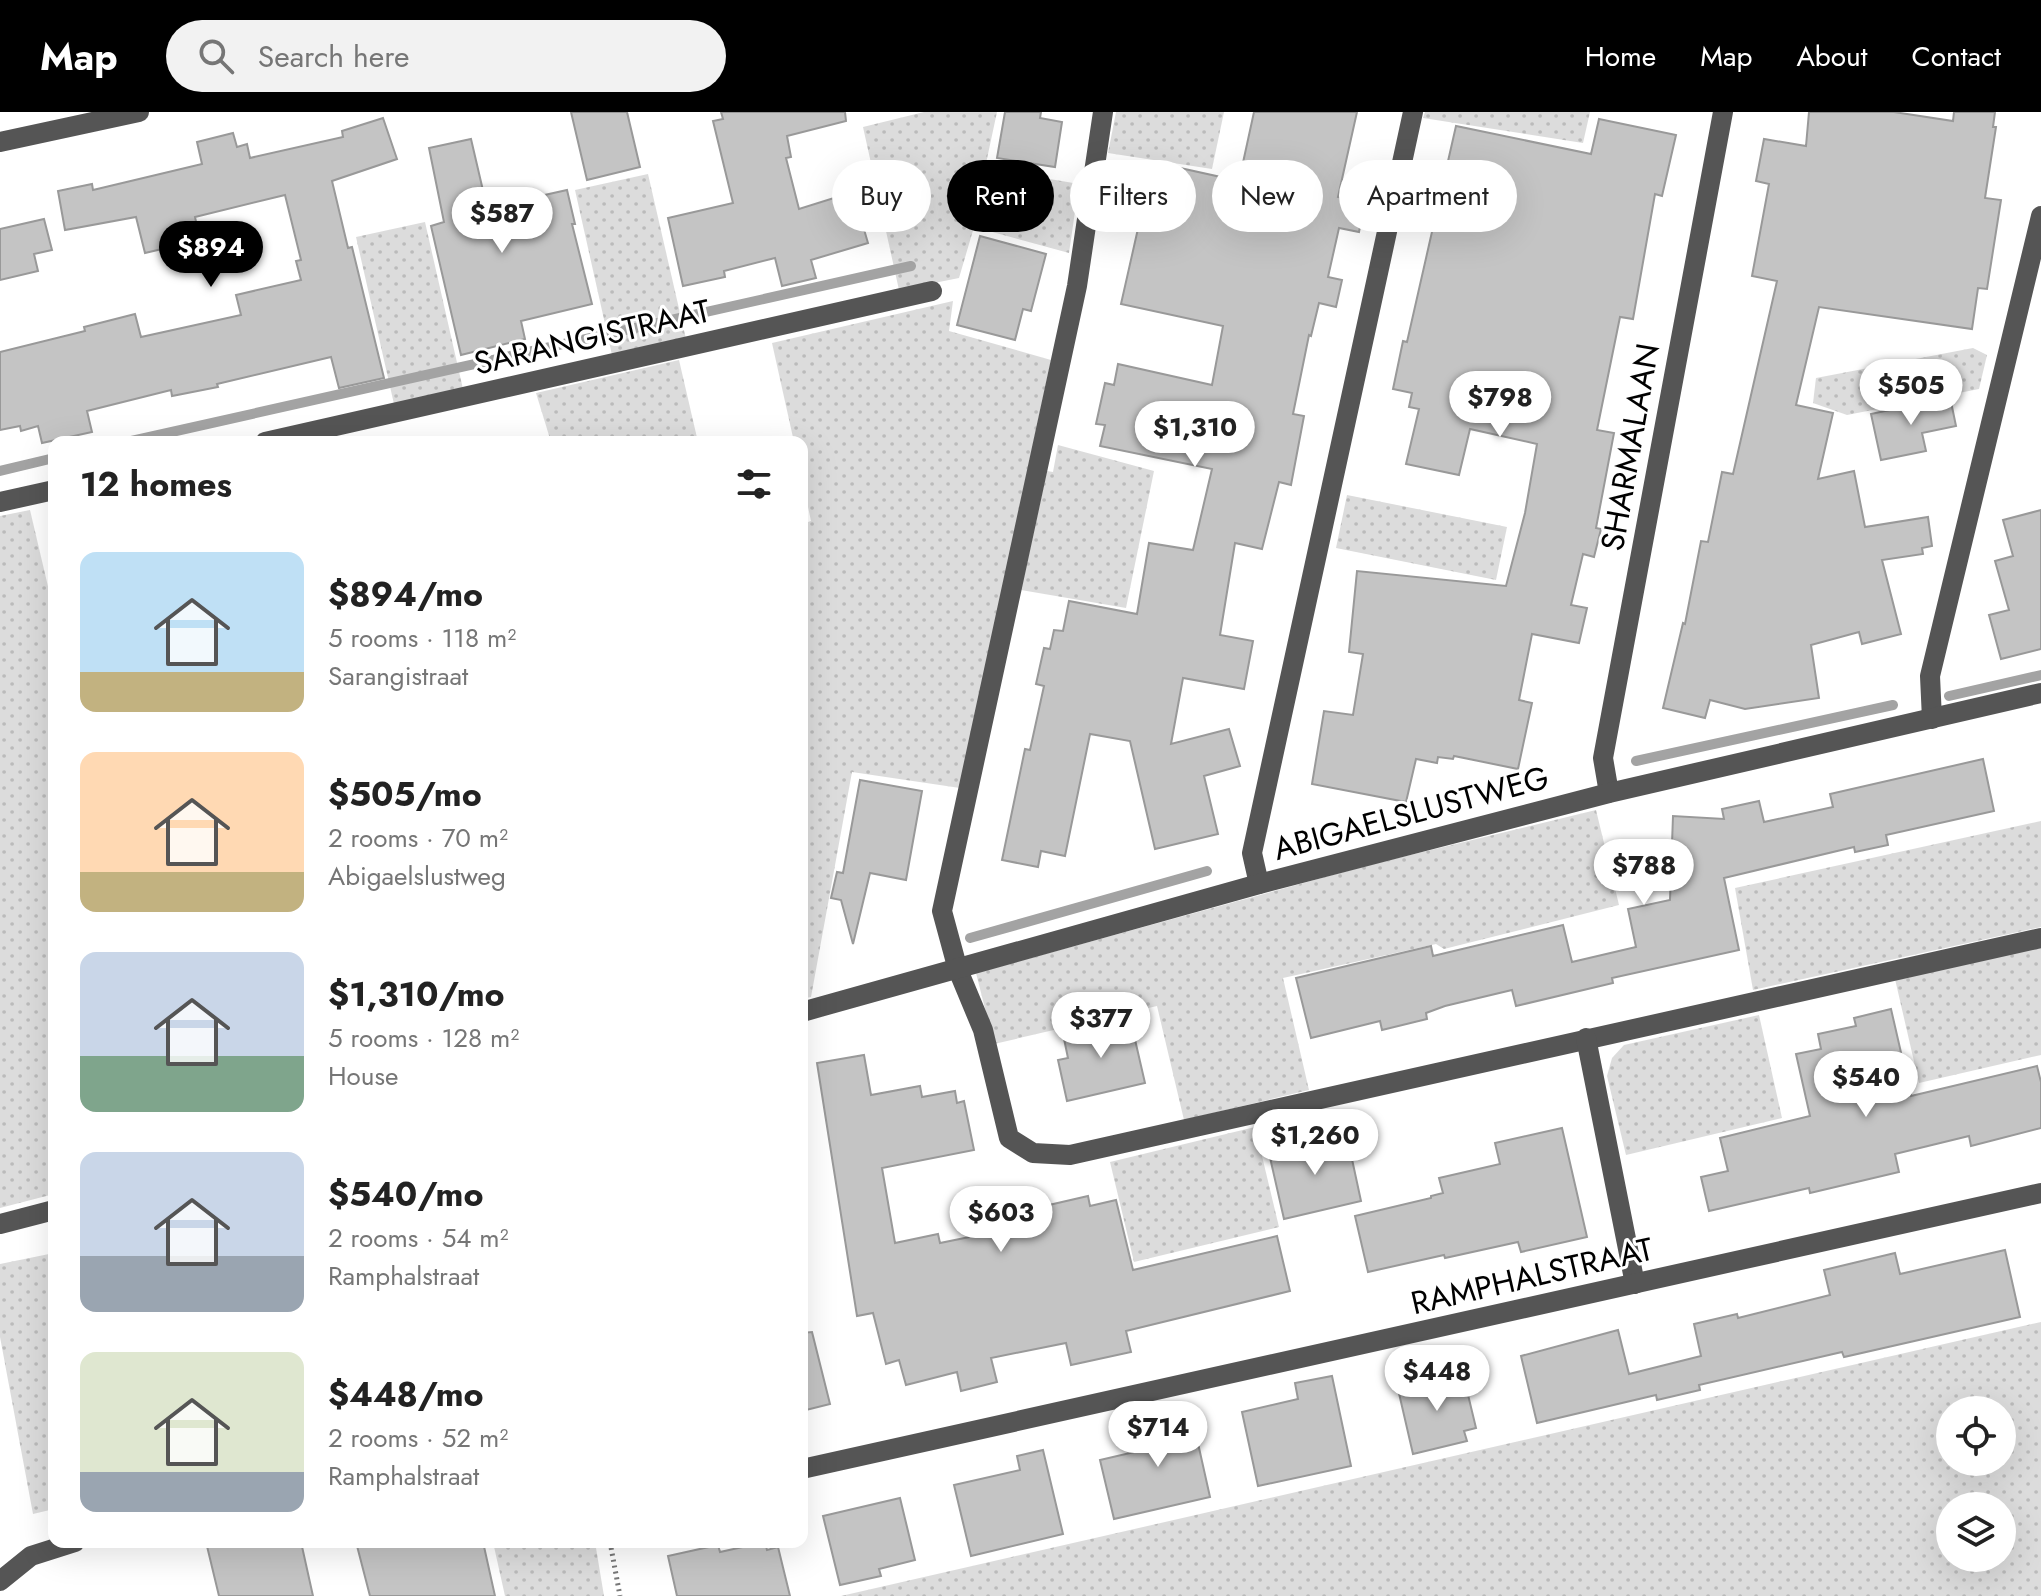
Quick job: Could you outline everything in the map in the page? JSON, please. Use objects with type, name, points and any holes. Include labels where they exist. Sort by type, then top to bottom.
[{"type":"street","points":[[0,142],[139,112]]},
{"type":"street","points":[[1103,112],[1077,286],[942,911],[958,970],[983,1030],[1009,1138],[1033,1153],[1070,1155],[2041,938]]},
{"type":"street","points":[[1259,884],[1252,853],[1413,112]]},
{"type":"street","name":"SHARMALAAN","points":[[1609,793],[1603,758],[1723,112]]},
{"type":"street","points":[[1932,719],[1930,676],[2041,216]]},
{"type":"street","name":"SARANGISTRAAT","points":[[292,436],[932,291]]},
{"type":"street","points":[[0,502],[48,491]]},
{"type":"street","name":"ABIGAELSLUSTWEG","points":[[808,1010],[1259,884],[1609,793],[2041,693]]},
{"type":"street","points":[[1586,1038],[1635,1284]]},
{"type":"street","name":"RAMPHALSTRAAT","points":[[808,1468],[2041,1193]]},
{"type":"street","points":[[0,1224],[48,1212]]},
{"type":"street","points":[[0,1581],[31,1556],[56,1548]]},
{"type":"path","points":[[611,1548],[620,1596]]},
{"type":"shaded area","points":[[924,112],[997,112],[987,160],[947,160],[947,232],[973,232],[959,278],[899,290],[886,232],[931,232],[931,160],[870,160],[863,127]]},
{"type":"shaded area","points":[[1116,112],[1224,112],[1212,169],[1196,167],[1196,160],[1154,160],[1108,153]]},
{"type":"shaded area","points":[[1425,112],[1590,112],[1583,143],[1423,118]]},
{"type":"shaded area","points":[[648,174],[686,339],[612,355],[575,190]]},
{"type":"shaded area","points":[[1054,180],[1070,182],[1072,232],[1069,253],[992,232],[1054,232]]},
{"type":"shaded area","points":[[425,222],[463,389],[394,404],[356,237]]},
{"type":"shaded area","points":[[953,301],[949,331],[1051,360],[960,788],[852,772],[811,997],[808,998],[808,522],[811,521],[808,507],[808,436],[793,436],[772,343]]},
{"type":"shaded area","points":[[1973,348],[1987,355],[1979,389],[1847,415],[1813,403],[1816,378]]},
{"type":"shaded area","points":[[679,360],[697,436],[549,436],[536,393]]},
{"type":"shaded area","points":[[1058,445],[1154,471],[1126,608],[1021,590],[1047,471],[1053,472]]},
{"type":"shaded area","points":[[1347,495],[1507,527],[1496,580],[1336,548]]},
{"type":"shaded area","points":[[30,510],[48,586],[48,1196],[0,1208],[0,516]]},
{"type":"shaded area","points":[[1596,810],[1619,905],[1444,949],[1436,944],[1283,978],[1309,1090],[1184,1120],[1157,1006],[994,1044],[976,973],[1369,865]]},
{"type":"shaded area","points":[[2041,821],[2041,927],[1753,990],[1735,888]]},
{"type":"shaded area","points":[[2041,946],[2041,1055],[1919,1083],[1895,979]]},
{"type":"shaded area","points":[[1759,1015],[1782,1118],[1626,1155],[1607,1076],[1612,1058],[1624,1045]]},
{"type":"shaded area","points":[[1255,1127],[1279,1227],[1134,1262],[1110,1162]]},
{"type":"shaded area","points":[[48,1254],[48,1510],[33,1514],[0,1337],[0,1264]]},
{"type":"shaded area","points":[[2041,1322],[2041,1596],[841,1596]]},
{"type":"shaded area","points":[[494,1548],[596,1548],[604,1596],[505,1596]]},
{"type":"building","points":[[571,112],[627,112],[640,167],[587,180]]},
{"type":"building","points":[[721,112],[845,112],[846,121],[787,136],[791,157],[786,158],[799,209],[832,199],[832,232],[865,232],[868,243],[811,260],[816,278],[782,286],[775,258],[724,271],[725,277],[683,286],[668,218],[733,203],[713,121],[723,119]]},
{"type":"building","points":[[1005,112],[1041,112],[1040,118],[1062,122],[1055,167],[1054,160],[997,158]]},
{"type":"building","points":[[1254,112],[1357,112],[1346,160],[1339,160],[1339,228],[1328,277],[1342,280],[1336,307],[1319,303],[1309,335],[1293,414],[1304,416],[1291,485],[1279,482],[1262,549],[1235,543],[1220,635],[1253,641],[1244,689],[1183,678],[1171,744],[1229,729],[1240,766],[1204,776],[1218,834],[1155,849],[1130,741],[1090,734],[1065,856],[1041,851],[1038,867],[1002,860],[1025,749],[1030,750],[1044,686],[1036,684],[1044,648],[1050,649],[1054,630],[1063,631],[1069,601],[1137,614],[1149,543],[1193,550],[1212,469],[1100,446],[1105,425],[1096,424],[1105,383],[1114,385],[1118,364],[1212,385],[1223,326],[1121,304],[1137,232],[1196,232],[1196,172],[1212,175],[1212,232],[1323,232],[1323,160],[1244,160]]},
{"type":"building","points":[[1809,112],[1894,112],[1953,121],[1954,112],[1995,112],[1993,127],[1996,127],[1985,198],[2001,200],[1987,289],[1978,288],[1972,329],[1819,307],[1796,405],[1833,413],[1818,479],[1854,471],[1865,527],[1928,517],[1932,546],[1922,548],[1923,554],[1882,560],[1901,634],[1862,644],[1859,632],[1811,645],[1819,698],[1745,709],[1710,700],[1705,718],[1663,708],[1685,624],[1701,541],[1708,542],[1722,472],[1733,474],[1777,281],[1752,276],[1769,184],[1756,181],[1764,139],[1806,146]]},
{"type":"building","points":[[383,118],[397,159],[332,181],[348,248],[352,247],[384,378],[339,388],[331,357],[217,384],[218,387],[172,396],[171,390],[87,411],[92,432],[48,436],[48,442],[42,443],[38,426],[21,431],[20,426],[0,430],[0,352],[85,331],[84,327],[135,314],[141,337],[241,315],[236,295],[301,280],[296,261],[301,260],[285,195],[195,217],[200,240],[145,253],[136,217],[65,230],[58,191],[92,184],[93,190],[202,164],[197,142],[233,133],[237,147],[247,144],[250,158],[343,137],[342,131]]},
{"type":"building","points":[[1599,119],[1676,135],[1662,196],[1655,194],[1633,319],[1620,317],[1597,430],[1614,433],[1596,528],[1601,529],[1594,557],[1583,554],[1571,605],[1587,608],[1579,643],[1532,634],[1519,700],[1532,703],[1518,769],[1454,756],[1453,759],[1438,757],[1437,763],[1416,759],[1406,802],[1312,784],[1324,711],[1353,715],[1363,654],[1349,652],[1357,571],[1506,586],[1525,513],[1537,444],[1470,429],[1459,475],[1406,464],[1419,409],[1409,407],[1412,393],[1393,389],[1432,232],[1517,232],[1517,160],[1448,160],[1456,126],[1591,154]]},
{"type":"building","points":[[471,139],[488,212],[567,190],[592,304],[521,321],[525,339],[461,355],[431,226],[444,222],[429,148]]},
{"type":"building","points":[[44,219],[52,250],[34,254],[38,271],[0,280],[0,229]]},
{"type":"building","points":[[980,236],[1046,254],[1031,311],[1023,309],[1015,340],[957,325]]},
{"type":"building","points":[[1950,397],[1956,426],[1922,433],[1926,451],[1881,460],[1871,414]]},
{"type":"building","points":[[2041,510],[2041,649],[2001,659],[1989,615],[2009,610],[1995,561],[2013,556],[2003,520]]},
{"type":"building","points":[[1983,759],[1994,811],[1886,835],[1888,845],[1855,852],[1854,847],[1724,878],[1739,950],[1612,978],[1613,983],[1516,1006],[1512,990],[1445,1006],[1426,1013],[1427,1019],[1382,1030],[1380,1021],[1311,1038],[1296,978],[1431,946],[1433,956],[1563,925],[1572,962],[1636,947],[1628,909],[1670,900],[1673,816],[1724,819],[1722,809],[1759,801],[1764,822],[1833,807],[1830,794]]},
{"type":"building","points":[[860,780],[922,791],[906,880],[870,873],[853,944],[841,900],[831,898],[837,872],[843,873]]},
{"type":"building","points":[[1891,1009],[1911,1096],[2037,1066],[2041,1082],[2041,1128],[1971,1146],[1969,1136],[1895,1154],[1899,1172],[1810,1193],[1809,1188],[1709,1211],[1701,1177],[1728,1171],[1720,1138],[1810,1116],[1796,1054],[1821,1049],[1818,1034],[1856,1026],[1854,1018]]},
{"type":"building","points":[[1130,1018],[1145,1083],[1067,1101],[1058,1060],[1068,1058],[1063,1034]]},
{"type":"building","points":[[864,1055],[871,1095],[920,1086],[922,1097],[955,1091],[957,1103],[964,1101],[974,1150],[882,1168],[895,1243],[938,1234],[940,1243],[994,1232],[992,1224],[1051,1210],[1049,1205],[1088,1196],[1090,1206],[1116,1200],[1133,1270],[1277,1236],[1290,1291],[1126,1331],[1131,1352],[1071,1365],[1066,1343],[991,1358],[997,1382],[961,1391],[957,1372],[906,1385],[899,1360],[886,1364],[873,1313],[857,1316],[817,1063]]},
{"type":"building","points":[[1562,1128],[1587,1237],[1521,1252],[1518,1242],[1368,1272],[1355,1216],[1443,1193],[1439,1178],[1500,1164],[1495,1143]]},
{"type":"building","points":[[1347,1136],[1361,1201],[1284,1219],[1269,1153]]},
{"type":"building","points":[[2005,1250],[2020,1317],[1844,1357],[1842,1352],[1699,1385],[1700,1390],[1657,1400],[1656,1395],[1537,1423],[1521,1356],[1618,1330],[1629,1374],[1701,1356],[1694,1324],[1737,1314],[1738,1318],[1830,1295],[1824,1270],[1895,1253],[1900,1274]]},
{"type":"building","points":[[808,1332],[812,1332],[830,1404],[808,1410]]},
{"type":"building","points":[[1463,1374],[1476,1428],[1464,1431],[1467,1441],[1413,1454],[1398,1389]]},
{"type":"building","points":[[1332,1376],[1351,1466],[1258,1486],[1242,1412],[1298,1399],[1295,1383]]},
{"type":"building","points":[[1191,1412],[1210,1497],[1114,1519],[1100,1460],[1143,1450],[1138,1425]]},
{"type":"building","points":[[1043,1450],[1063,1534],[971,1556],[954,1485],[1020,1470],[1017,1456]]},
{"type":"building","points":[[900,1498],[915,1560],[879,1569],[881,1576],[840,1585],[823,1516]]},
{"type":"building","points":[[207,1548],[302,1548],[313,1596],[219,1596]]},
{"type":"building","points":[[358,1548],[484,1548],[495,1596],[370,1596]]},
{"type":"building","points":[[704,1548],[719,1548],[720,1552],[738,1548],[778,1548],[790,1596],[677,1596],[668,1556]]},
{"type":"waterway","points":[[154,436],[911,266]]},
{"type":"waterway","points":[[0,471],[48,459]]},
{"type":"waterway","points":[[1949,696],[2041,675]]},
{"type":"waterway","points":[[1636,761],[1893,705]]},
{"type":"waterway","points":[[970,938],[1207,871]]}]
